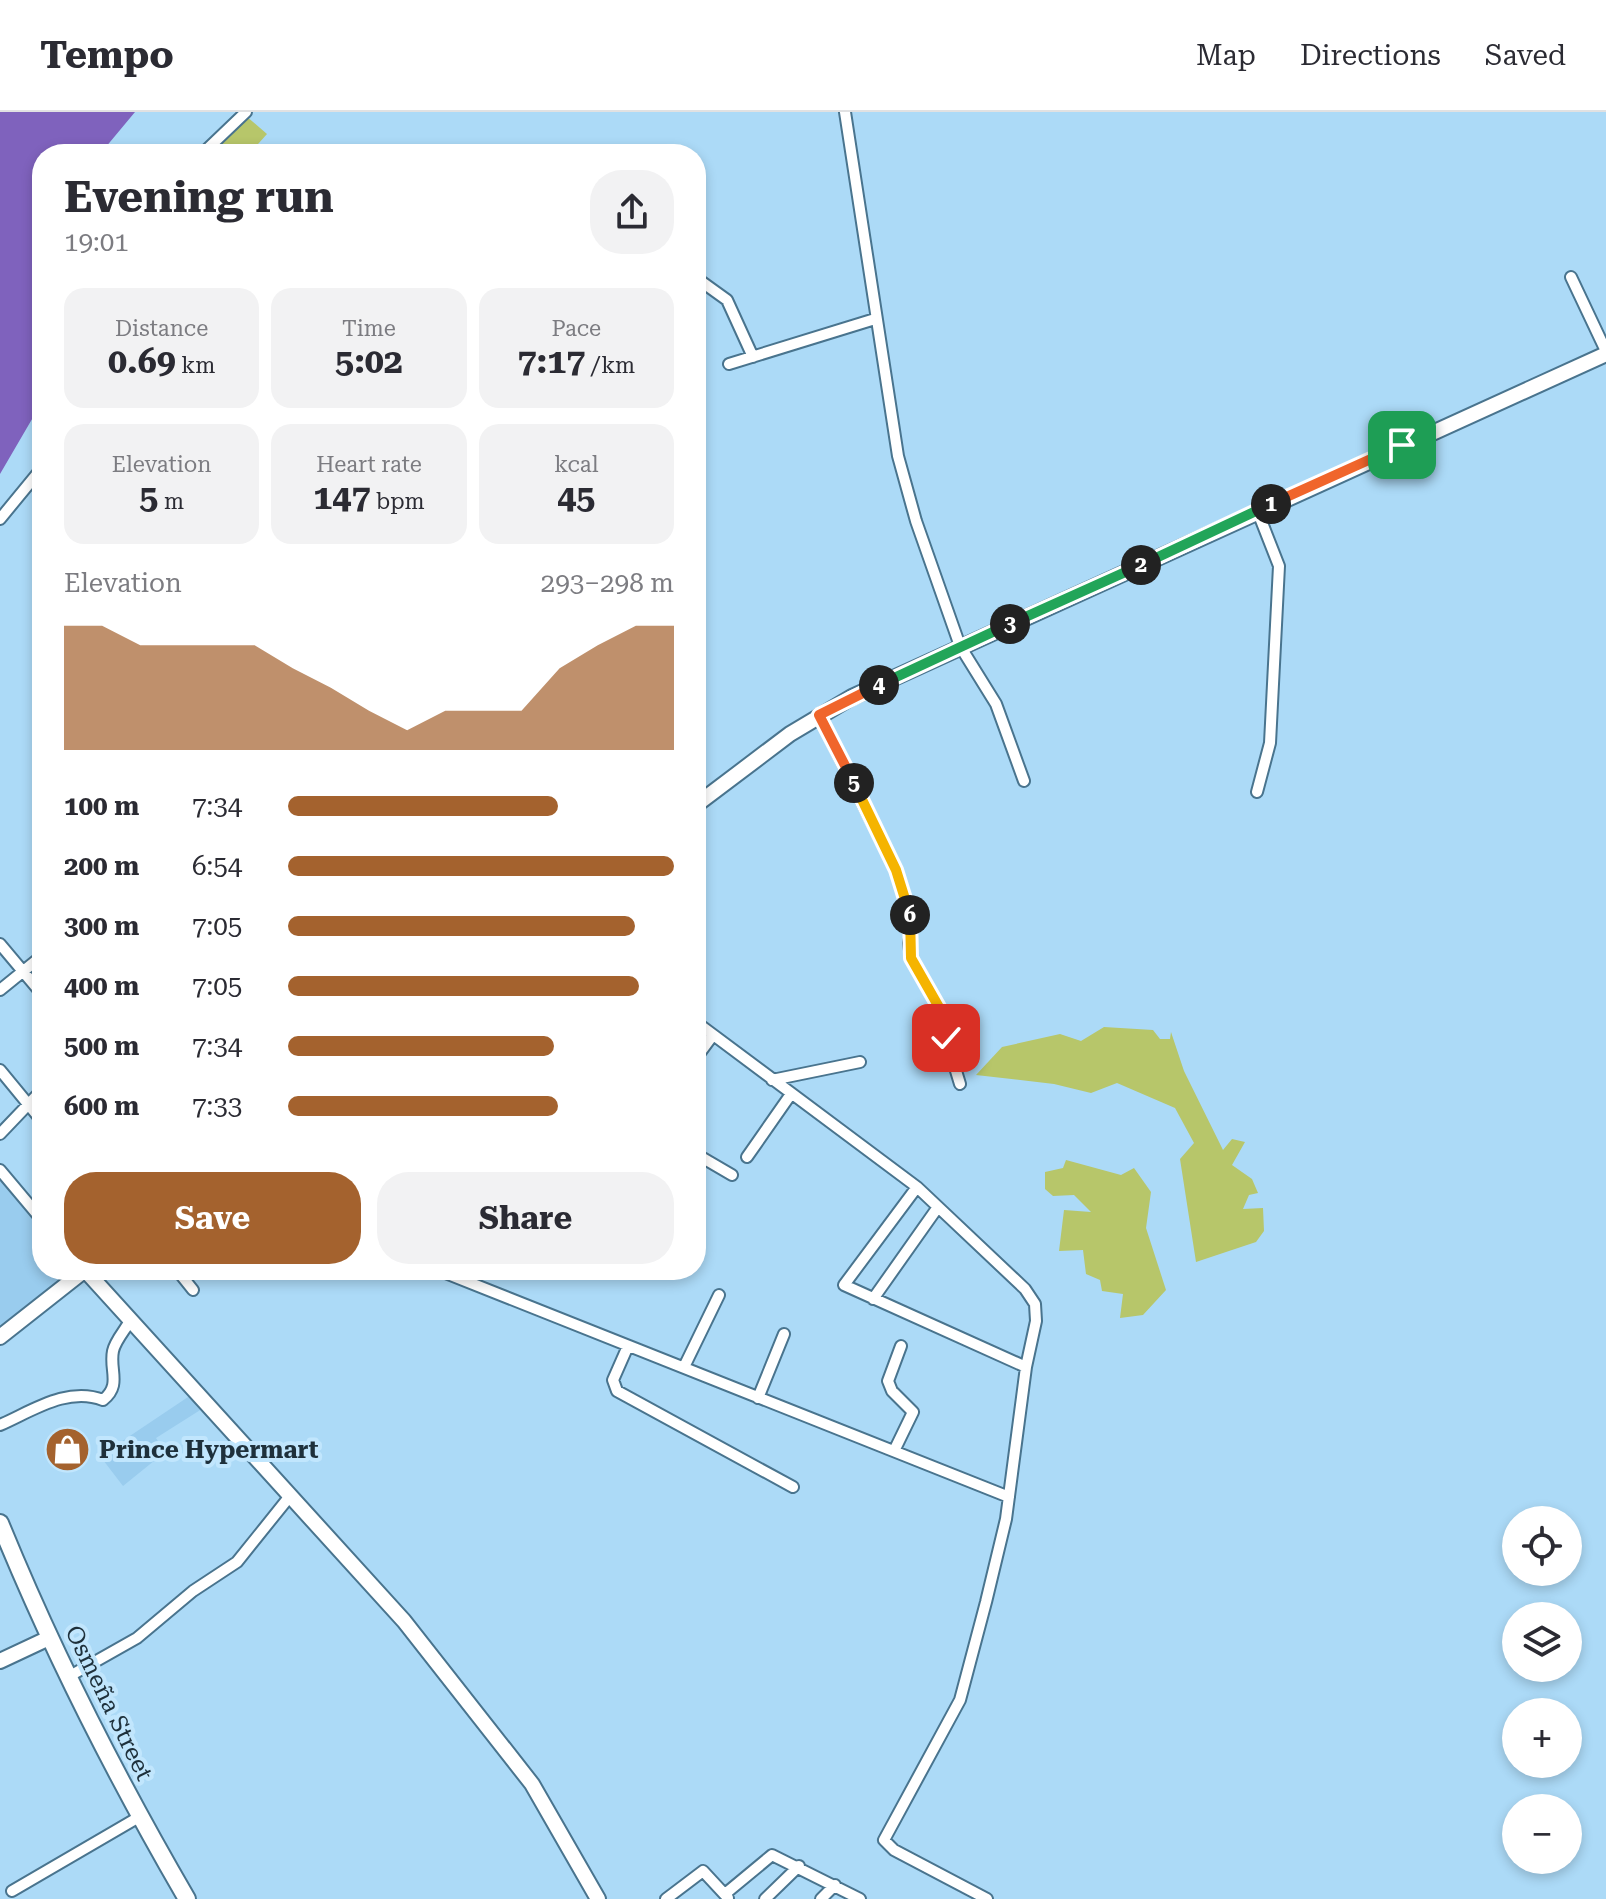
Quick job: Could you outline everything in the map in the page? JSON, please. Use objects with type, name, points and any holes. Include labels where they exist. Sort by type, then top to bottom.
[{"type":"main road","points":[[706,798],[819,715],[960,646],[1606,352]]},
{"type":"main road","points":[[0,1337],[72,1280]]},
{"type":"main road","points":[[94,1280],[209,1403],[404,1621],[525,1773],[598,1899]]},
{"type":"main road","name":"Osmeña Street","points":[[0,1523],[68,1677],[139,1817],[187,1899]]},
{"type":"main road","points":[[0,1661],[49,1638]]},
{"type":"street","points":[[212,144],[246,112]]},
{"type":"street","points":[[845,112],[898,456],[960,646],[996,704],[1024,781]]},
{"type":"street","points":[[1571,277],[1606,352]]},
{"type":"street","points":[[706,285],[727,300],[753,357]]},
{"type":"street","points":[[729,364],[875,319]]},
{"type":"street","points":[[0,519],[32,480]]},
{"type":"street","points":[[1257,510],[1279,566],[1270,743],[1257,792]]},
{"type":"street","points":[[819,715],[896,870],[913,925],[909,943],[911,958],[944,1016],[946,1038],[960,1084]]},
{"type":"street","points":[[0,944],[32,983]]},
{"type":"street","points":[[0,990],[32,964]]},
{"type":"street","points":[[706,1030],[917,1187],[1016,1279],[1035,1304],[1036,1321],[1026,1367],[1009,1497],[960,1700],[884,1840],[894,1850],[987,1899]]},
{"type":"street","points":[[706,1044],[713,1035]]},
{"type":"street","points":[[772,1080],[860,1062]]},
{"type":"street","points":[[0,1070],[32,1110]]},
{"type":"street","points":[[747,1157],[791,1094]]},
{"type":"street","points":[[0,1134],[32,1101]]},
{"type":"street","points":[[706,1160],[732,1175]]},
{"type":"street","points":[[0,1170],[32,1208]]},
{"type":"street","points":[[917,1187],[844,1285],[1026,1367]]},
{"type":"street","points":[[873,1299],[938,1207]]},
{"type":"street","points":[[185,1280],[193,1290]]},
{"type":"street","points":[[463,1280],[758,1398],[895,1449],[1009,1497]]},
{"type":"street","points":[[684,1367],[719,1295]]},
{"type":"street","points":[[0,1425],[66,1396],[91,1395],[103,1400],[110,1395],[115,1383],[113,1351],[130,1321]]},
{"type":"street","points":[[758,1398],[784,1334]]},
{"type":"street","points":[[628,1346],[613,1380],[617,1391],[793,1487]]},
{"type":"street","points":[[895,1449],[913,1412],[892,1391],[888,1381],[901,1346]]},
{"type":"street","points":[[68,1677],[137,1638],[193,1591],[237,1562],[290,1496]]},
{"type":"street","points":[[12,1891],[139,1817]]},
{"type":"street","points":[[666,1899],[703,1871],[727,1896],[772,1855],[860,1899]]},
{"type":"street","points":[[765,1899],[799,1866]]},
{"type":"street","points":[[821,1899],[835,1885]]},
{"type":"street","points":[[951,1899],[958,1886]]},
{"type":"shaded area","points":[[0,112],[135,112],[108,144],[32,144],[32,419],[0,474]]},
{"type":"shaded area","points":[[0,1178],[32,1214],[32,1280],[61,1280],[0,1327]]},
{"type":"shaded area","points":[[194,1393],[205,1407],[156,1438],[165,1452],[123,1486],[100,1456]]},
{"type":"green space","points":[[246,116],[267,134],[258,144],[217,144]]},
{"type":"green space","points":[[1104,1027],[1153,1030],[1160,1039],[1170,1039],[1171,1032],[1184,1071],[1223,1150],[1232,1139],[1245,1142],[1232,1165],[1252,1179],[1258,1193],[1249,1195],[1243,1209],[1263,1208],[1264,1231],[1256,1242],[1196,1262],[1180,1159],[1194,1143],[1175,1108],[1117,1083],[1091,1093],[1054,1084],[976,1075],[1002,1047],[1060,1034],[1081,1041]]},
{"type":"green space","points":[[1066,1160],[1121,1175],[1134,1168],[1151,1192],[1146,1228],[1166,1290],[1143,1315],[1120,1318],[1123,1294],[1102,1291],[1100,1280],[1086,1274],[1083,1250],[1059,1251],[1064,1210],[1091,1212],[1074,1195],[1053,1196],[1045,1189],[1045,1172],[1063,1168]]},
{"type":"place","name":"Prince Hypermart","points":[[68,1450]]},
{"type":"route","points":[[946,1038],[944,1016],[911,958],[909,943],[913,925],[896,870],[882,848],[844,761],[819,715],[960,646],[1402,445]]}]
